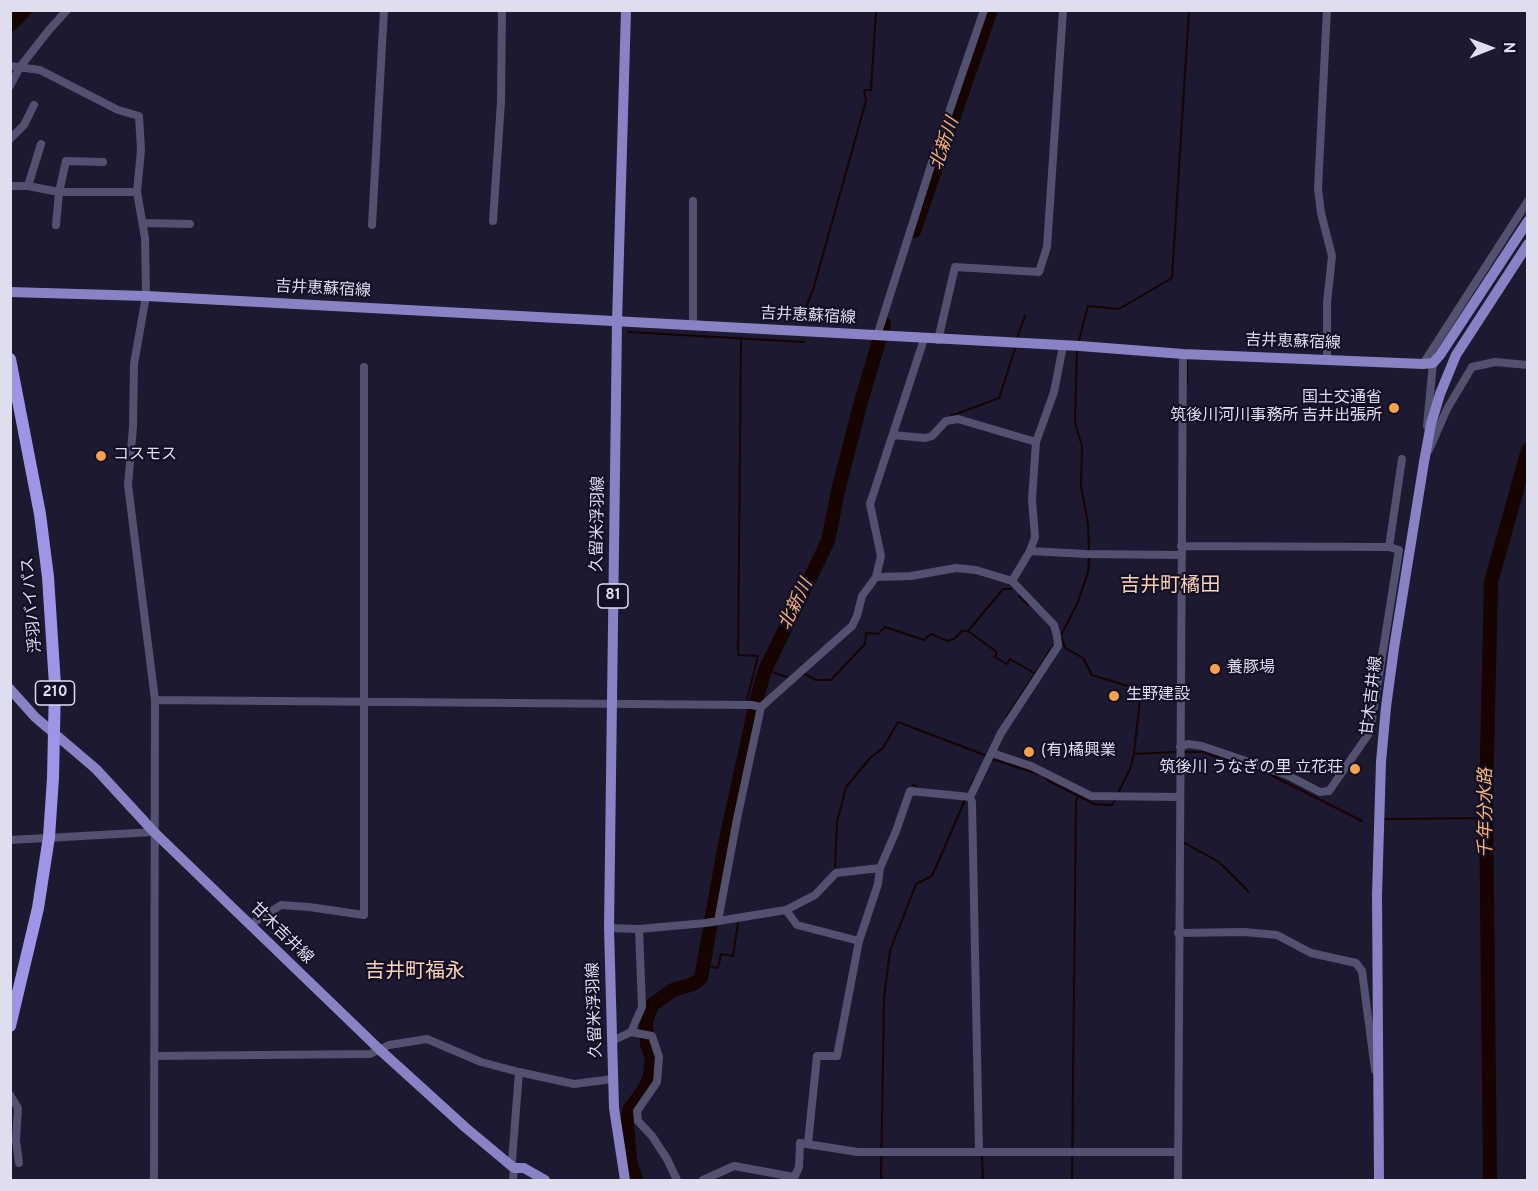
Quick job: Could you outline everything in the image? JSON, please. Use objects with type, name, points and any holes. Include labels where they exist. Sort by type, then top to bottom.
[{"type":"highway","name":"浮羽バイパス","points":[[10,359],[38,503],[48,577],[56,685],[48,837],[38,908],[10,1026]]},
{"type":"main road","name":"久留米浮羽線","points":[[625,1180],[618,1146],[613,1079],[609,928],[616,322],[626,10]]},
{"type":"main road","points":[[1428,364],[1440,355],[1527,220]]},
{"type":"main road","name":"甘木吉井線","points":[[1379,1180],[1377,895],[1381,762],[1387,695],[1424,462],[1431,424],[1440,394],[1456,355],[1527,244]]},
{"type":"main road","name":"吉井恵蘇宿線","points":[[10,292],[146,296],[1183,354],[1428,364]]},
{"type":"main road","name":"甘木吉井線","points":[[10,689],[35,717],[96,769],[154,832],[380,1050],[514,1168],[524,1168],[545,1180]]},
{"type":"street","points":[[10,86],[15,67],[67,10]]},
{"type":"street","points":[[372,225],[384,10]]},
{"type":"street","points":[[493,221],[501,102],[502,10]]},
{"type":"street","points":[[881,336],[934,156],[984,10]]},
{"type":"street","points":[[938,340],[955,267],[1040,272],[1047,247],[1063,10]]},
{"type":"street","points":[[1327,10],[1318,189],[1321,213],[1332,256],[1327,360]]},
{"type":"street","points":[[15,67],[40,70],[118,110],[139,116],[141,150],[137,192],[146,238],[146,296],[134,364],[134,427],[128,485],[155,700],[154,1180]]},
{"type":"street","points":[[10,139],[24,125],[34,105]]},
{"type":"street","points":[[28,186],[41,144]]},
{"type":"street","points":[[56,225],[59,192],[66,161],[103,162]]},
{"type":"street","points":[[10,186],[28,186],[59,192],[137,192]]},
{"type":"street","points":[[693,201],[693,326]]},
{"type":"street","points":[[1424,462],[1428,364],[1527,201]]},
{"type":"street","points":[[143,224],[190,224]]},
{"type":"street","points":[[155,700],[757,706],[800,675],[852,626],[862,596],[876,577],[881,556],[870,504],[924,339]]},
{"type":"street","points":[[1011,581],[1030,551],[1035,537],[1032,500],[1036,442],[1072,346]]},
{"type":"street","points":[[1178,1180],[1183,354]]},
{"type":"street","points":[[1424,462],[1446,409],[1472,367],[1495,362],[1527,365]]},
{"type":"street","points":[[250,925],[281,905],[364,915],[366,702],[364,367]]},
{"type":"street","points":[[893,435],[932,436],[946,421],[958,419],[1036,442]]},
{"type":"street","points":[[1389,547],[1402,459]]},
{"type":"street","points":[[1030,551],[1088,554],[1181,550],[1389,547],[1399,550],[1370,732],[1329,791],[1320,792],[1287,775],[1202,746],[1188,744],[1180,747]]},
{"type":"street","points":[[876,577],[911,576],[956,568],[976,570],[1011,581],[1054,625],[1057,641],[1001,733],[991,756],[966,797]]},
{"type":"street","points":[[713,922],[737,819],[757,706]]},
{"type":"street","points":[[991,756],[1031,766],[1091,796],[1179,796]]},
{"type":"street","points":[[808,1143],[817,1056],[837,1056],[860,941],[878,884],[880,868],[910,791],[966,797],[972,802],[979,1152]]},
{"type":"street","points":[[10,840],[154,832]]},
{"type":"street","points":[[609,928],[639,929],[787,912],[815,895],[836,873],[880,868]]},
{"type":"street","points":[[787,912],[798,925],[860,941]]},
{"type":"street","points":[[631,1032],[642,1006],[639,929]]},
{"type":"street","points":[[1178,933],[1244,932],[1277,935],[1311,953],[1356,963],[1362,971],[1374,1069],[1378,1072]]},
{"type":"street","points":[[612,1041],[631,1032],[652,1036],[659,1057],[657,1082],[637,1111],[638,1121],[652,1136],[677,1180]]},
{"type":"street","points":[[154,1056],[370,1054],[389,1045],[427,1038],[481,1062],[519,1072],[574,1084],[613,1079]]},
{"type":"street","points":[[513,1180],[512,1161],[519,1072]]},
{"type":"street","points":[[10,1095],[18,1108],[16,1140],[19,1163]]},
{"type":"street","points":[[704,1180],[734,1166],[793,1179],[798,1173],[800,1143],[858,1152],[1178,1152]]},
{"type":"waterway","points":[[10,25],[25,10]]},
{"type":"waterway","points":[[810,323],[805,309],[813,290],[866,101],[864,90],[871,90],[876,10]]},
{"type":"waterway","name":"北新川","points":[[914,231],[991,10]]},
{"type":"waterway","points":[[1078,344],[1088,306],[1119,309],[1172,278],[1189,10]]},
{"type":"waterway","points":[[1017,338],[1025,316]]},
{"type":"waterway","name":"北新川","points":[[636,1180],[630,1161],[627,1123],[629,1110],[645,1088],[650,1076],[652,1058],[647,1045],[646,1021],[652,1005],[673,990],[693,984],[701,978],[725,844],[758,694],[765,670],[828,541],[860,405],[884,324]]},
{"type":"waterway","points":[[628,332],[804,342]]},
{"type":"waterway","points":[[741,338],[738,655],[758,656],[747,700]]},
{"type":"waterway","points":[[951,416],[999,398],[1015,349]]},
{"type":"waterway","points":[[1077,349],[1075,423],[1082,446],[1081,486],[1088,524],[1089,552]]},
{"type":"waterway","points":[[1187,361],[1187,383]]},
{"type":"waterway","name":"千年分水路","points":[[1490,1180],[1486,799],[1491,582],[1528,450]]},
{"type":"waterway","points":[[1059,639],[1077,604],[1088,573],[1089,558]]},
{"type":"waterway","points":[[968,631],[1003,589],[1011,589]]},
{"type":"waterway","points":[[1019,596],[1028,605]]},
{"type":"waterway","points":[[803,675],[816,680],[831,680],[865,644],[866,633],[878,634],[885,627],[924,640],[931,634],[947,641],[954,639],[962,631],[968,631],[997,652],[995,657],[1007,664],[1010,659],[1034,673]]},
{"type":"waterway","points":[[1061,636],[1065,648],[1083,658],[1092,675],[1141,690],[1134,754],[1130,769],[1118,793]]},
{"type":"waterway","points":[[1007,716],[1055,643]]},
{"type":"waterway","points":[[765,670],[791,678]]},
{"type":"waterway","points":[[835,867],[837,822],[846,787],[870,758],[883,748],[898,722],[987,756]]},
{"type":"waterway","points":[[1134,754],[1175,752]]},
{"type":"waterway","points":[[1185,752],[1202,752],[1267,773],[1362,821]]},
{"type":"waterway","points":[[992,759],[1038,774]]},
{"type":"waterway","points":[[1043,776],[1094,804],[1112,805],[1116,798]]},
{"type":"waterway","points":[[881,1180],[884,998],[890,951],[916,884],[932,876],[974,779]]},
{"type":"waterway","points":[[1072,1180],[1076,800],[1078,797]]},
{"type":"waterway","points":[[1384,819],[1486,818]]},
{"type":"waterway","points":[[1183,842],[1219,862],[1249,892]]},
{"type":"waterway","points":[[703,965],[718,968],[721,954],[733,956],[738,922]]},
{"type":"waterway","points":[[982,1156],[983,1180]]},
{"type":"place","name":"国土交通省 筑後川河川事務所 吉井出張所","points":[[1394,408]]},
{"type":"place","name":"コスモス","points":[[101,456]]},
{"type":"place","name":"養豚場","points":[[1215,669]]},
{"type":"place","name":"生野建設","points":[[1114,696]]},
{"type":"place","name":"(有)橘興業","points":[[1029,752]]},
{"type":"place","name":"筑後川 うなぎの里 立花荘","points":[[1355,769]]},
{"type":"district","name":"吉井町橘田","points":[[1170,587]]},
{"type":"district","name":"吉井町福永","points":[[415,973]]}]
